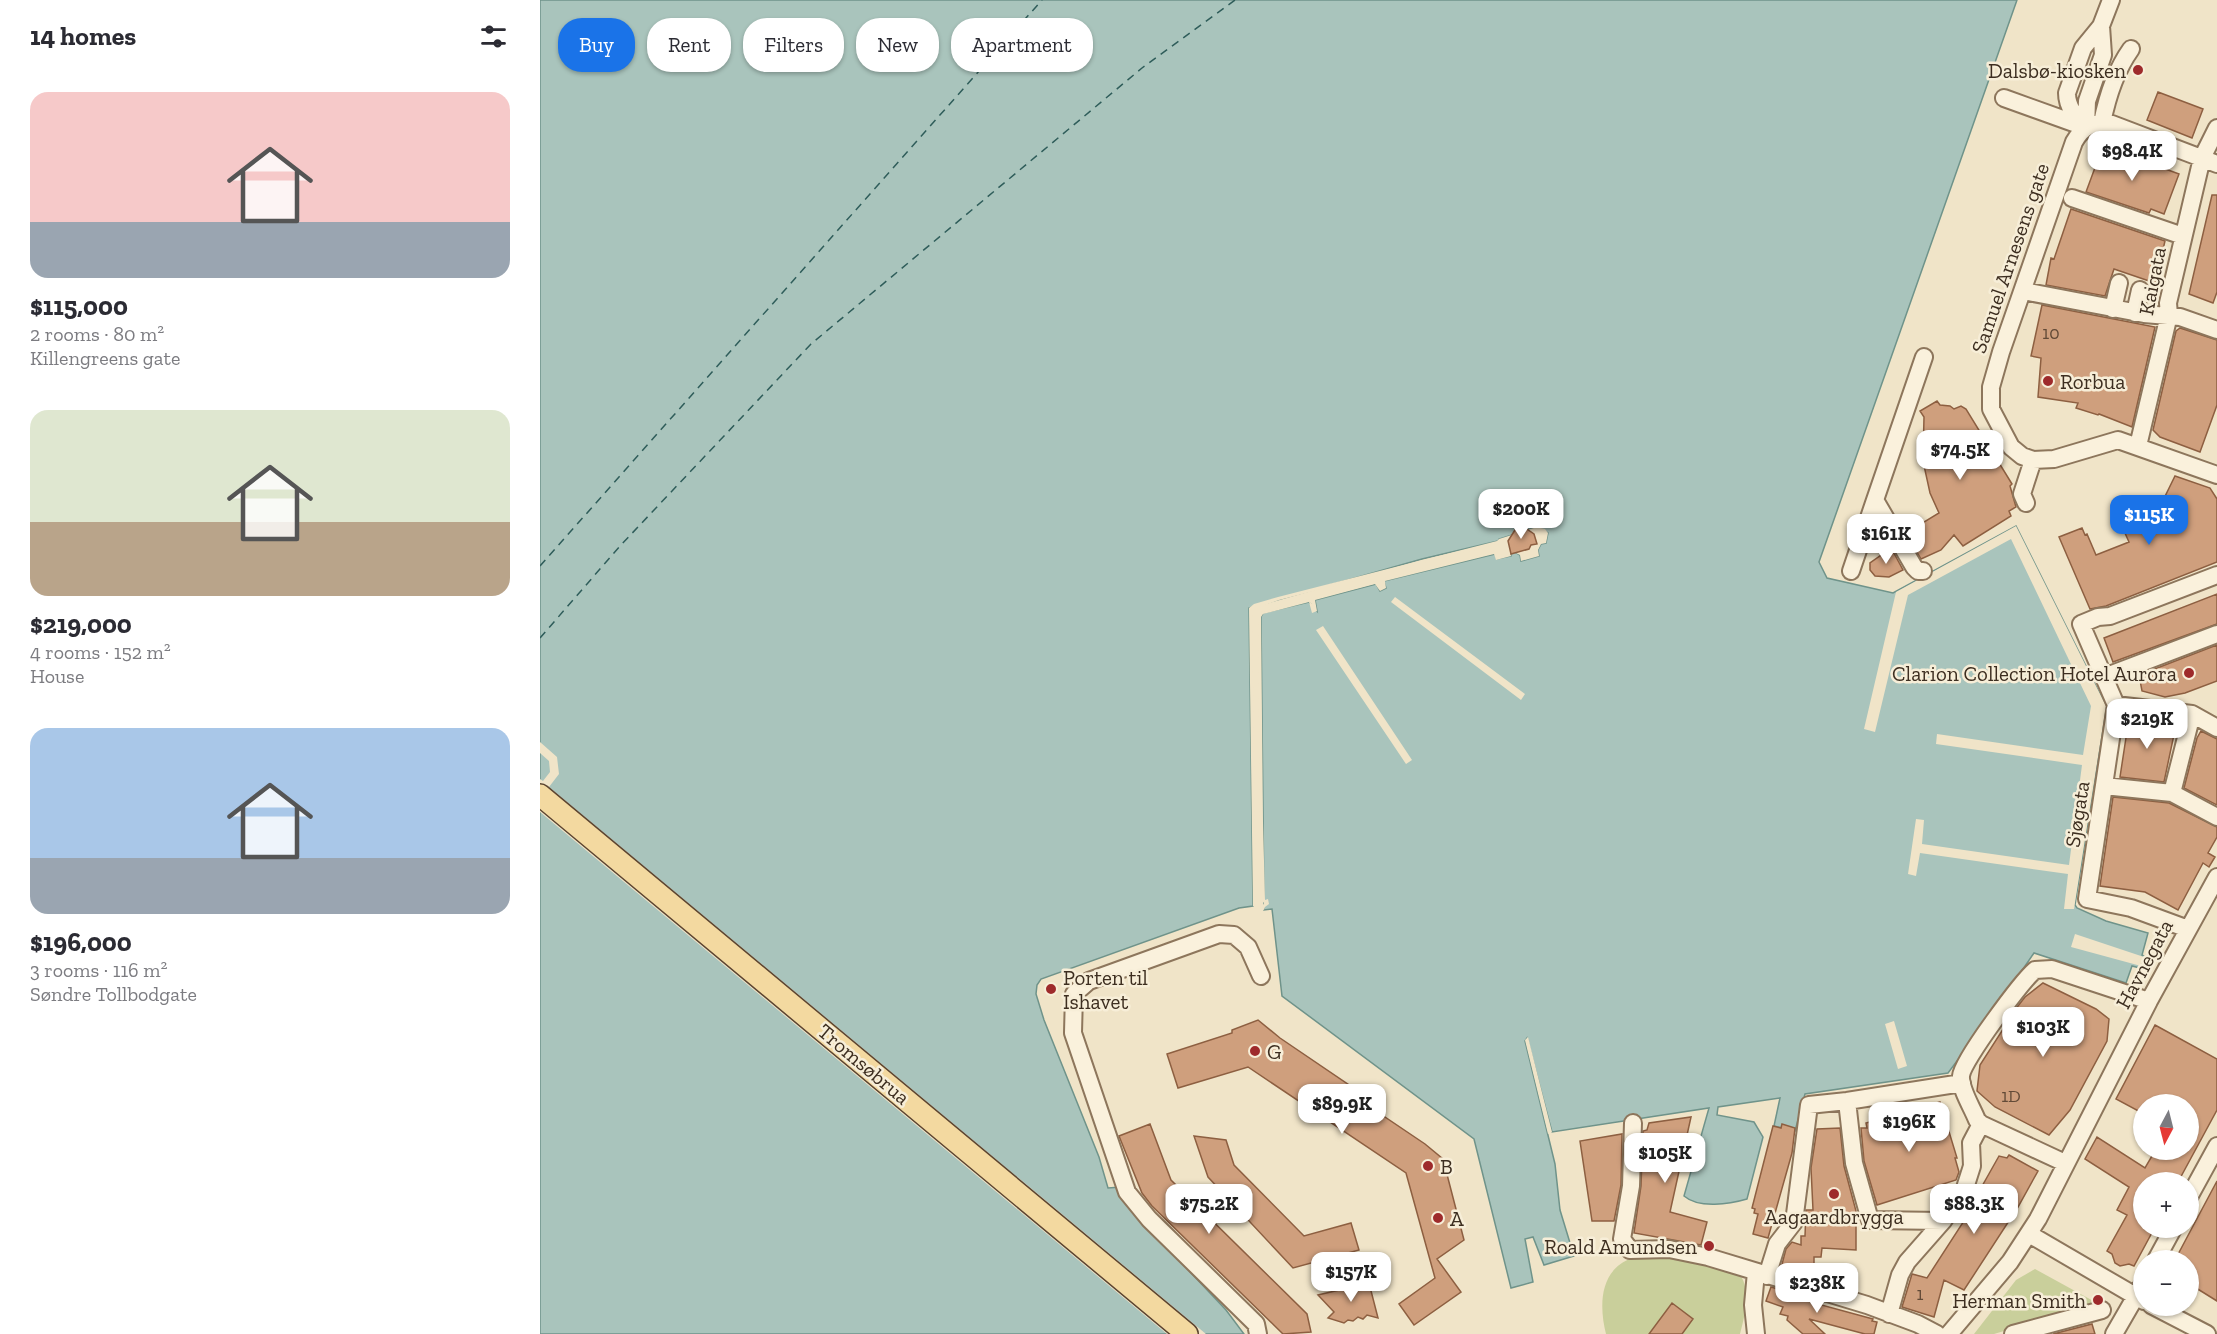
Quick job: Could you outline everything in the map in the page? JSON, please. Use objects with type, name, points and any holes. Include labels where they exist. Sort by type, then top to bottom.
[{"type":"main road","name":"Tromsøbrua","points":[[540,795],[1187,1334]]},
{"type":"street","points":[[2086,127],[2072,113],[2067,93],[2083,48],[2102,26],[2111,0]]},
{"type":"street","points":[[2102,123],[2105,106],[2124,59],[2131,49]]},
{"type":"street","points":[[2004,98],[2086,127],[2102,123],[2120,127],[2209,161]]},
{"type":"street","name":"Samuel Arnesens gate","points":[[2032,460],[2015,452],[1991,410],[1992,383],[2074,142],[2081,130],[2086,127]]},
{"type":"street","name":"Kaigata","points":[[2138,446],[2169,315],[2168,303],[2183,236],[2209,161],[2217,128]]},
{"type":"street","points":[[2072,198],[2183,236]]},
{"type":"street","points":[[2113,309],[2119,283]]},
{"type":"street","points":[[2135,313],[2140,290]]},
{"type":"street","points":[[2023,291],[2135,313],[2184,318],[2217,330]]},
{"type":"street","points":[[1851,571],[1924,357]]},
{"type":"street","points":[[2024,498],[2032,460],[2054,459],[2118,440],[2217,474]]},
{"type":"street","points":[[1875,500],[1914,567],[1918,571],[1923,571]]},
{"type":"street","points":[[2217,575],[2110,616],[2098,617],[2083,629],[2116,705],[2192,714],[2217,728]]},
{"type":"street","points":[[2104,677],[2217,634]]},
{"type":"street","name":"Sjøgata","points":[[2116,705],[2087,899],[2131,908],[2188,929]]},
{"type":"street","points":[[2172,793],[2192,714]]},
{"type":"street","points":[[2104,786],[2172,793],[2217,816]]},
{"type":"street","name":"Havnegata","points":[[1949,1334],[2010,1262],[2029,1234],[2149,1001],[2217,877]]},
{"type":"street","points":[[1258,1334],[1256,1323],[1149,1219],[1127,1192],[1073,1033],[1074,994],[1089,981],[1219,934],[1234,935],[1248,947],[1261,976]]},
{"type":"street","points":[[2065,1163],[1981,1124],[1977,1120],[1962,1083],[1962,1073],[1984,1035],[2035,970],[2052,969],[2149,1001]]},
{"type":"street","points":[[1759,1333],[1753,1305],[1762,1274],[1777,1244],[1794,1222],[1809,1105],[1962,1083]]},
{"type":"street","points":[[1847,1101],[1854,1162],[1870,1220],[1943,1221]]},
{"type":"street","points":[[1633,1123],[1631,1186],[1622,1239],[1630,1250],[1656,1248],[1679,1250],[1708,1257],[1889,1314],[1918,1324],[1936,1334]]},
{"type":"street","points":[[1889,1314],[1900,1275],[1907,1262],[1943,1221],[1965,1188],[1972,1166],[1971,1143],[1981,1124]]},
{"type":"street","points":[[2199,1179],[2217,1146]]},
{"type":"street","points":[[2029,1234],[2133,1295]]},
{"type":"street","points":[[2114,1334],[2133,1307]]},
{"type":"street","points":[[2013,1334],[2102,1310]]},
{"type":"street","points":[[2172,1316],[2207,1334]]},
{"type":"green space","points":[[1660,1254],[1738,1272],[1746,1294],[1740,1334],[1606,1334],[1602,1301],[1607,1280],[1613,1271],[1632,1258]]},
{"type":"green space","points":[[2035,1269],[2097,1303],[1994,1334],[1974,1334],[2016,1280]]},
{"type":"water","points":[[540,0],[2017,0],[1819,562],[1827,578],[1893,593],[2016,526],[2106,706],[2075,905],[2106,921],[2148,933],[2140,968],[2132,966],[2126,983],[2034,953],[1948,1073],[1805,1094],[1795,1131],[1774,1126],[1780,1098],[1718,1107],[1717,1115],[1754,1122],[1763,1137],[1747,1199],[1724,1204],[1698,1203],[1684,1196],[1709,1108],[1552,1132],[1527,1038],[1525,1041],[1555,1164],[1560,1210],[1574,1256],[1544,1265],[1533,1237],[1525,1239],[1533,1282],[1511,1288],[1474,1139],[1282,996],[1272,909],[1264,910],[1261,617],[1263,613],[1309,602],[1317,611],[1315,600],[1376,584],[1380,591],[1386,588],[1384,581],[1495,554],[1497,559],[1511,556],[1510,549],[1520,555],[1521,561],[1539,556],[1538,550],[1541,544],[1546,543],[1548,533],[1537,527],[1498,541],[1422,559],[1249,608],[1253,906],[1239,908],[1041,979],[1037,985],[1036,994],[1044,1020],[1099,1157],[1108,1188],[1121,1187],[1127,1205],[1226,1310],[1244,1334],[540,1334]]},
{"type":"pier","points":[[2016,526],[2106,706],[2074,909],[2064,909],[2068,874],[1920,853],[1916,876],[1908,874],[1916,819],[1924,820],[1922,844],[2069,865],[2082,765],[1936,744],[1937,734],[2083,755],[2091,706],[2011,539],[1908,595],[1875,732],[1864,729],[1896,592]]},
{"type":"pier","points":[[1537,527],[1545,529],[1548,533],[1546,543],[1541,544],[1538,550],[1539,556],[1521,561],[1520,555],[1510,550],[1511,556],[1496,560],[1494,554],[1385,581],[1386,588],[1380,591],[1375,584],[1315,600],[1317,611],[1312,613],[1309,602],[1263,614],[1261,617],[1263,822],[1265,900],[1268,899],[1269,904],[1264,910],[1261,909],[1264,903],[1262,901],[1260,822],[1258,617],[1261,612],[1308,599],[1312,604],[1314,598],[1375,581],[1381,587],[1383,578],[1494,551],[1498,556],[1508,554],[1509,546],[1521,553],[1523,557],[1536,553],[1535,549],[1539,542],[1544,541],[1545,534],[1537,530],[1501,541],[1498,544],[1279,600],[1252,610],[1256,907],[1253,906],[1249,608],[1254,604],[1278,597],[1497,541]]},
{"type":"pier","points":[[1395,597],[1525,694],[1521,700],[1391,602]]},
{"type":"pier","points":[[1323,626],[1412,760],[1406,764],[1316,630]]},
{"type":"pier","points":[[540,742],[557,757],[559,774],[549,787],[1206,1334],[1167,1334],[540,812],[540,779],[543,781],[550,772],[549,761],[540,753]]},
{"type":"pier","points":[[2075,934],[2144,957],[2141,966],[2071,947]]},
{"type":"pier","points":[[1894,1021],[1907,1066],[1898,1069],[1885,1024]]},
{"type":"pier","points":[[1528,1037],[1552,1132],[1548,1134],[1525,1040]]},
{"type":"building","points":[[2158,92],[2203,109],[2192,138],[2147,120]]},
{"type":"building","points":[[2103,146],[2179,174],[2164,214],[2151,209],[2149,213],[2086,192]]},
{"type":"building","points":[[2212,195],[2217,195],[2217,292],[2213,303],[2189,294]]},
{"type":"building","points":[[2071,209],[2165,241],[2155,283],[2114,269],[2105,296],[2046,285],[2051,258],[2054,259]]},
{"type":"building","points":[[2042,305],[2155,327],[2132,427],[2076,408],[2078,403],[2038,397],[2041,358],[2031,356]]},
{"type":"building","points":[[2180,328],[2217,340],[2217,405],[2200,452],[2160,437],[2153,430],[2176,331]]},
{"type":"building","points":[[1937,401],[1940,405],[1954,409],[1961,406],[1966,409],[2012,484],[2010,486],[2016,507],[2009,511],[2011,516],[1963,546],[1954,535],[1941,550],[1921,559],[1906,533],[1939,513],[1930,493],[1923,461],[1924,417],[1920,411]]},
{"type":"building","points":[[2175,476],[2210,488],[2217,499],[2217,562],[2106,606],[2090,609],[2059,537],[2082,528],[2096,555],[2129,542],[2116,513],[2142,503],[2151,525]]},
{"type":"building","points":[[1524,527],[1534,534],[1537,544],[1511,554],[1508,541],[1515,530]]},
{"type":"building","points":[[1889,544],[1903,570],[1889,577],[1875,576],[1870,570],[1870,563],[1891,548]]},
{"type":"building","points":[[2217,594],[2217,624],[2113,662],[2104,638]]},
{"type":"building","points":[[2217,645],[2217,681],[2185,693],[2165,697],[2142,691],[2139,675]]},
{"type":"building","points":[[2129,718],[2176,725],[2164,782],[2120,777]]},
{"type":"building","points":[[2201,731],[2217,739],[2217,805],[2184,788],[2197,738]]},
{"type":"building","points":[[2113,797],[2169,803],[2217,827],[2217,837],[2208,853],[2215,857],[2209,867],[2203,863],[2178,910],[2145,892],[2100,886]]},
{"type":"building","points":[[2043,983],[2096,1009],[2109,1019],[2107,1041],[2070,1110],[2049,1135],[1995,1107],[1977,1091],[1980,1065],[2018,1006],[2025,997]]},
{"type":"building","points":[[1258,1020],[1280,1038],[1352,1087],[1348,1092],[1425,1144],[1443,1159],[1464,1240],[1437,1259],[1461,1292],[1414,1325],[1399,1304],[1435,1278],[1406,1173],[1248,1067],[1178,1088],[1167,1054],[1232,1033],[1232,1030]]},
{"type":"building","points":[[2155,1025],[2217,1059],[2217,1110],[2199,1143],[2199,1094],[2133,1094],[2133,1108],[2116,1099]]},
{"type":"building","points":[[1940,1102],[1957,1158],[1955,1158],[1959,1172],[1956,1180],[1877,1205],[1864,1161],[1861,1128],[1867,1128],[1866,1123]]},
{"type":"building","points":[[1691,1117],[1670,1212],[1707,1222],[1701,1245],[1634,1233],[1641,1186],[1643,1131],[1647,1130],[1649,1123]]},
{"type":"building","points":[[1150,1124],[1171,1180],[1307,1314],[1311,1332],[1283,1334],[1152,1206],[1142,1193],[1119,1136]]},
{"type":"building","points":[[1782,1124],[1795,1128],[1792,1153],[1768,1238],[1753,1234],[1758,1214],[1754,1213],[1755,1209],[1752,1208],[1773,1126],[1781,1128]]},
{"type":"building","name":"Aagaardbrygga","points":[[1840,1128],[1844,1166],[1856,1211],[1856,1250],[1822,1248],[1821,1257],[1814,1257],[1814,1278],[1781,1268],[1786,1249],[1792,1242],[1801,1245],[1801,1236],[1805,1236],[1806,1210],[1813,1210],[1811,1168],[1817,1129]]},
{"type":"building","points":[[1622,1134],[1621,1185],[1614,1221],[1592,1221],[1580,1141]]},
{"type":"building","points":[[1194,1136],[1226,1140],[1234,1165],[1304,1236],[1351,1223],[1359,1250],[1293,1268],[1208,1177]]},
{"type":"building","points":[[2097,1137],[2145,1168],[2150,1160],[2190,1160],[2183,1172],[2133,1172],[2133,1238],[2149,1238],[2143,1250],[2133,1250],[2133,1266],[2120,1266],[2115,1263],[2112,1254],[2107,1251],[2127,1215],[2117,1210],[2129,1187],[2085,1159]]},
{"type":"building","points":[[2009,1155],[2038,1171],[2018,1207],[1964,1290],[1944,1280],[1934,1317],[1902,1307],[1912,1274],[1927,1278],[1984,1190],[1981,1188],[1999,1156],[2007,1158]]},
{"type":"building","points":[[2217,1181],[2217,1301],[2199,1290],[2199,1250],[2180,1250],[2187,1238],[2199,1238],[2199,1215]]},
{"type":"building","points":[[1369,1283],[1378,1318],[1367,1315],[1363,1319],[1358,1317],[1344,1323],[1328,1318],[1334,1312],[1318,1295]]},
{"type":"building","points":[[1771,1287],[1814,1300],[1814,1303],[1873,1319],[1872,1321],[1877,1322],[1874,1334],[1865,1334],[1809,1319],[1825,1334],[1803,1334],[1787,1320],[1788,1316],[1780,1314],[1783,1307],[1766,1301]]},
{"type":"building","points":[[1672,1303],[1693,1319],[1682,1334],[1649,1334]]},
{"type":"building","points":[[2092,1324],[2095,1334],[2053,1334]]},
{"type":"ferry route","points":[[540,566],[1042,0]]},
{"type":"ferry route","points":[[540,638],[620,546],[811,344],[1142,68],[1235,0]]},
{"type":"place","name":"Dalsbø-kiosken","points":[[2138,70]]},
{"type":"place","name":"Rorbua","points":[[2048,381]]},
{"type":"place","name":"Clarion Collection Hotel Aurora","points":[[2189,673]]},
{"type":"place","name":"Porten til Ishavet","points":[[1051,989]]},
{"type":"place","name":"G","points":[[1255,1051]]},
{"type":"place","name":"B","points":[[1428,1166]]},
{"type":"place","name":"Aagaardbrygga","points":[[1834,1194]]},
{"type":"place","name":"A","points":[[1438,1218]]},
{"type":"place","name":"Roald Amundsen","points":[[1709,1246]]},
{"type":"place","name":"Herman Smith","points":[[2098,1300]]}]
